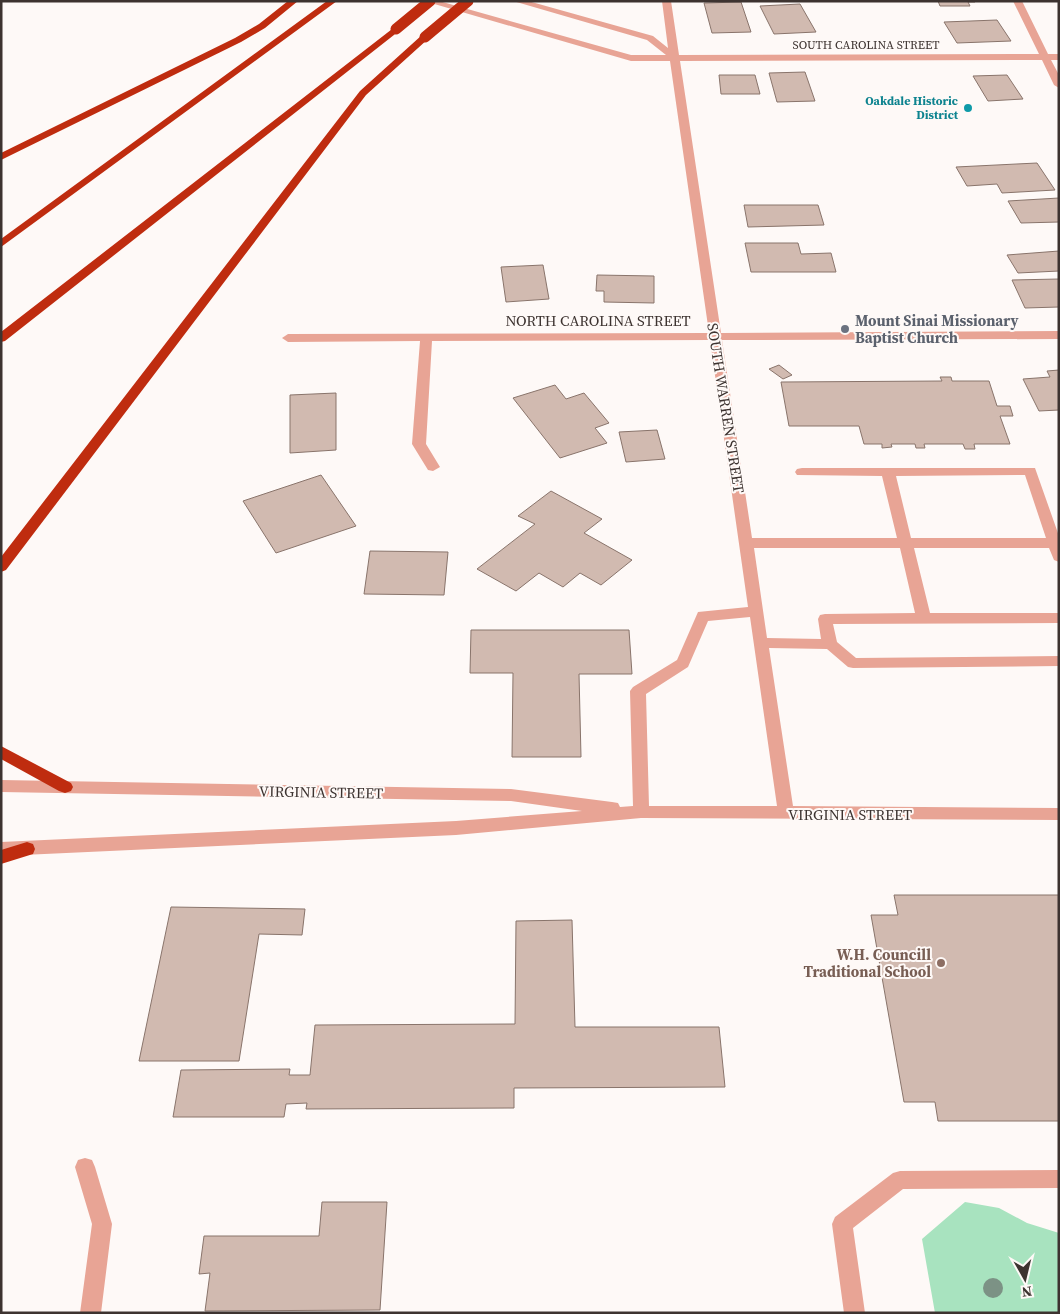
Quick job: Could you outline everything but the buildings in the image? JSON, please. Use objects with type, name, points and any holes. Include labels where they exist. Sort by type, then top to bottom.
[{"type":"highway","points":[[1,157],[238,40],[262,26],[294,1]]},
{"type":"highway","points":[[1,244],[333,1]]},
{"type":"highway","points":[[1,338],[429,1]]},
{"type":"highway","points":[[1,567],[363,93],[468,1]]},
{"type":"highway","points":[[1,752],[65,787]]},
{"type":"highway","points":[[1,857],[27,849]]},
{"type":"street","name":"SOUTH CAROLINA STREET","points":[[429,1],[631,58],[1059,57]]},
{"type":"street","points":[[517,1],[650,38],[674,58]]},
{"type":"street","name":"SOUTH WARREN STREET","points":[[666,1],[786,814]]},
{"type":"street","points":[[1017,1],[1059,85]]},
{"type":"street","name":"NORTH CAROLINA STREET","points":[[288,338],[1059,336]]},
{"type":"street","points":[[426,338],[419,444],[432,467]]},
{"type":"street","points":[[746,543],[905,543],[1056,550],[1030,471],[802,472]]},
{"type":"street","points":[[888,472],[924,619]]},
{"type":"street","points":[[640,812],[638,691],[683,664],[703,616],[757,611]]},
{"type":"street","points":[[830,644],[826,619],[1059,618]]},
{"type":"street","points":[[762,643],[830,644],[853,663],[1059,661]]},
{"type":"street","name":"VIRGINIA STREET","points":[[1,786],[511,795],[640,812]]},
{"type":"street","name":"VIRGINIA STREET","points":[[1,849],[456,828],[640,812],[1059,814]]},
{"type":"street","points":[[85,1167],[102,1224],[90,1313]]},
{"type":"street","points":[[855,1313],[842,1224],[900,1180],[1059,1179]]},
{"type":"green space","points":[[965,1202],[999,1208],[1027,1223],[1059,1233],[1059,1313],[935,1313],[922,1239]]},
{"type":"place","name":"Oakdale Historic District","points":[[968,108]]},
{"type":"place","name":"Mount Sinai Missionary Baptist Church","points":[[845,329]]},
{"type":"place","name":"W.H. Councill Traditional School","points":[[941,963]]}]
